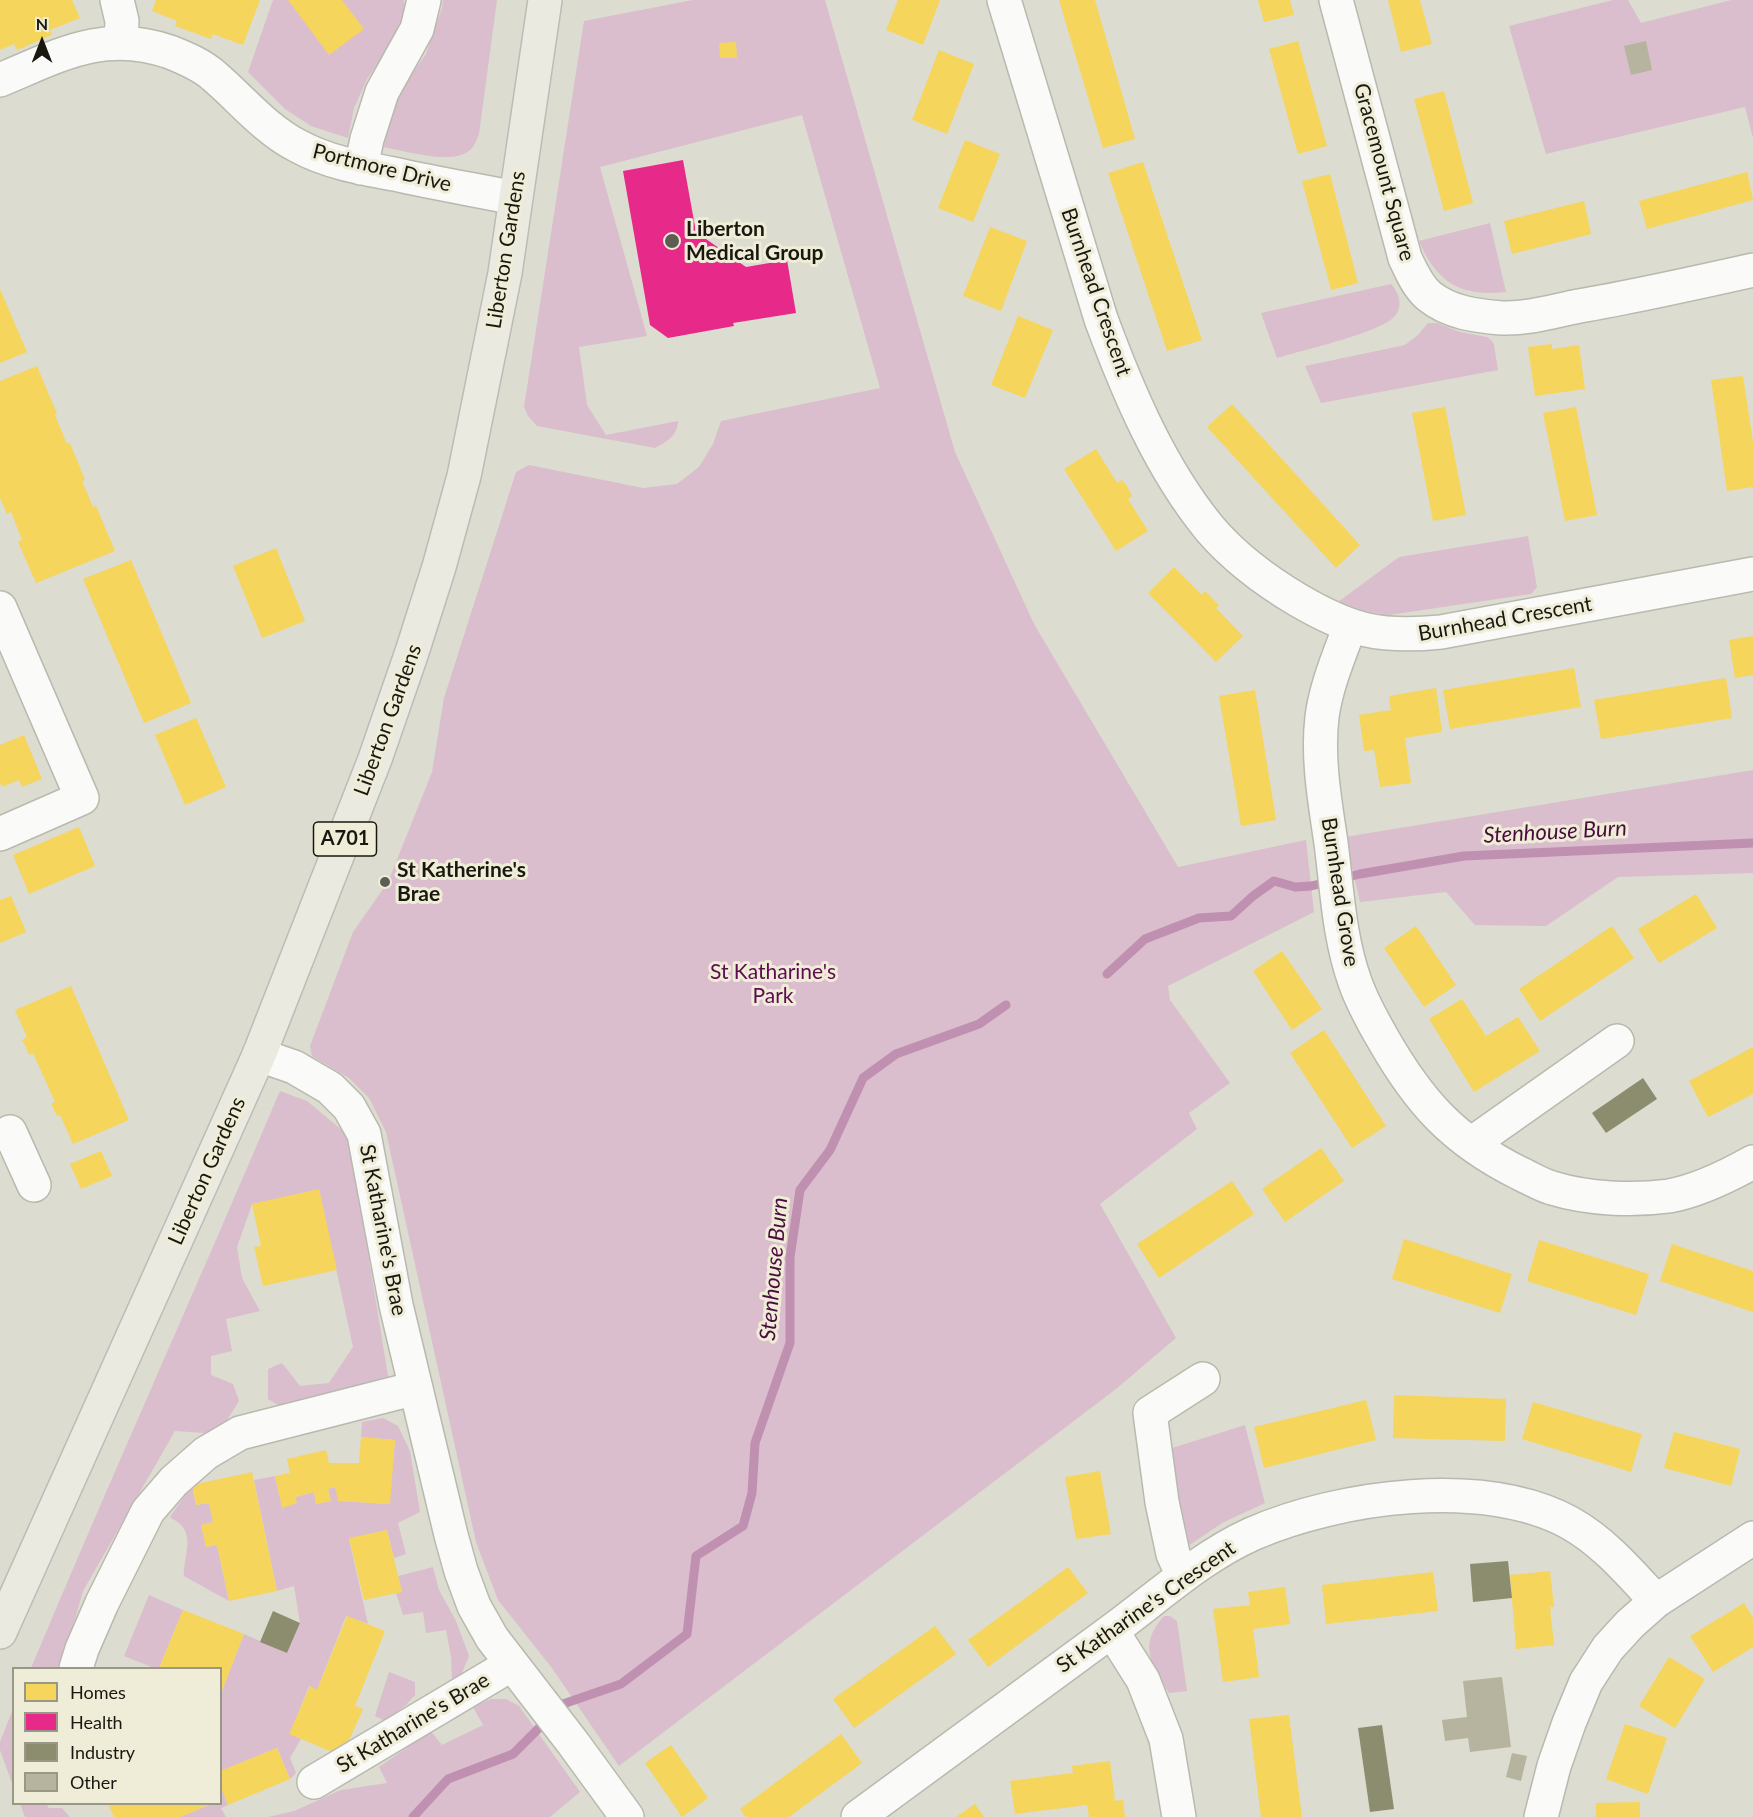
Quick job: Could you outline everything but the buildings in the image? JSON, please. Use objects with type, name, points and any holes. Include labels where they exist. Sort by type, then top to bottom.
[{"type":"main road","name":"Liberton Gardens","points":[[0,1632],[260,1055],[375,759],[440,567],[464,476],[505,273],[544,0]]},
{"type":"street","points":[[117,0],[122,21],[121,42]]},
{"type":"street","points":[[361,168],[367,139],[382,92],[417,29],[424,0]]},
{"type":"street","name":"Burnhead Crescent","points":[[1004,0],[1101,319],[1115,356],[1169,470],[1190,503],[1231,551],[1262,576],[1318,612],[1350,626],[1375,632],[1410,635],[1441,632],[1753,574]]},
{"type":"street","name":"Gracemount Square","points":[[1336,0],[1405,258],[1428,295],[1445,306],[1465,314],[1504,318],[1528,316],[1652,293],[1753,270]]},
{"type":"street","name":"Portmore Drive","points":[[0,80],[70,51],[121,42],[150,45],[179,55],[208,70],[272,129],[297,146],[328,159],[361,168],[515,198]]},
{"type":"street","points":[[0,608],[82,798],[0,834]]},
{"type":"street","name":"Burnhead Grove","points":[[1350,626],[1332,674],[1322,715],[1320,744],[1322,780],[1338,896],[1347,953],[1366,1009],[1402,1072],[1421,1099],[1471,1144],[1550,1188],[1594,1196],[1635,1198],[1670,1196],[1699,1187],[1753,1162]]},
{"type":"street","points":[[1471,1144],[1617,1041]]},
{"type":"street","name":"St Katharine's Brae","points":[[260,1055],[294,1067],[330,1088],[349,1107],[364,1134],[396,1305],[461,1571],[474,1606],[492,1638],[627,1817]]},
{"type":"street","points":[[3,1126],[34,1185]]},
{"type":"street","points":[[1183,1576],[1170,1544],[1150,1413],[1203,1379]]},
{"type":"street","points":[[76,1667],[102,1603],[148,1511],[174,1481],[206,1453],[240,1434],[416,1388]]},
{"type":"street","name":"St Katharine's Crescent","points":[[858,1817],[1220,1551],[1253,1534],[1338,1507],[1389,1499],[1438,1496],[1487,1498],[1534,1508],[1569,1523],[1601,1544],[1656,1601]]},
{"type":"street","points":[[1540,1817],[1554,1766],[1586,1682],[1608,1648],[1656,1601],[1753,1538]]},
{"type":"street","points":[[1112,1631],[1143,1680],[1166,1739],[1179,1817]]},
{"type":"street","name":"St Katharine's Brae","points":[[314,1782],[512,1664]]},
{"type":"green space","points":[[273,0],[404,0],[410,8],[395,39],[367,79],[354,108],[348,138],[311,126],[285,109],[248,72]]},
{"type":"green space","points":[[443,0],[497,0],[479,134],[470,150],[452,157],[428,156],[382,147],[387,121],[398,93],[426,54]]},
{"type":"green space","name":"St Katharine's Park","points":[[693,0],[825,0],[955,452],[1034,624],[1178,867],[1306,840],[1314,912],[1168,986],[1170,1000],[1230,1083],[1189,1113],[1197,1129],[1100,1204],[1176,1338],[1116,1389],[619,1766],[552,1668],[498,1600],[476,1542],[386,1132],[369,1098],[349,1078],[312,1056],[310,1046],[353,932],[388,882],[432,772],[444,698],[516,472],[529,465],[643,488],[677,484],[699,467],[713,444],[721,421],[880,388],[802,115],[600,167],[647,336],[579,347],[587,405],[606,435],[678,421],[676,431],[671,438],[655,448],[537,426],[528,416],[524,407],[584,21]]},
{"type":"green space","points":[[1613,0],[1628,0],[1641,23],[1731,0],[1753,0],[1753,138],[1745,107],[1546,154],[1509,26]]},
{"type":"green space","points":[[1490,223],[1506,292],[1476,292],[1452,284],[1434,267],[1419,241]]},
{"type":"green space","points":[[1391,284],[1398,295],[1400,304],[1397,313],[1386,323],[1357,335],[1277,358],[1261,313]]},
{"type":"green space","points":[[1428,323],[1437,323],[1460,332],[1487,337],[1494,345],[1498,370],[1321,403],[1305,366],[1405,345]]},
{"type":"green space","points":[[1528,536],[1537,587],[1531,594],[1389,615],[1364,611],[1338,602],[1399,557]]},
{"type":"green space","points":[[1753,770],[1753,873],[1618,877],[1546,926],[1475,925],[1446,892],[1360,902],[1345,837]]},
{"type":"green space","points":[[280,1091],[307,1101],[349,1136],[389,1382],[281,1407],[268,1399],[268,1369],[282,1363],[300,1386],[329,1383],[353,1347],[319,1190],[252,1204],[237,1247],[242,1278],[260,1311],[226,1319],[232,1351],[211,1356],[211,1375],[233,1384],[239,1401],[222,1428],[204,1433],[175,1431],[83,1591],[61,1667],[31,1667]]},
{"type":"green space","points":[[383,1418],[398,1426],[410,1451],[420,1512],[398,1523],[406,1554],[394,1558],[387,1530],[349,1539],[368,1624],[346,1616],[317,1690],[309,1686],[290,1734],[301,1739],[290,1758],[296,1773],[290,1779],[277,1748],[222,1771],[222,1690],[244,1634],[287,1653],[300,1623],[294,1586],[277,1591],[254,1480],[275,1476],[282,1507],[297,1503],[295,1497],[314,1492],[316,1504],[331,1501],[328,1489],[335,1487],[339,1501],[389,1504],[395,1440],[361,1437],[362,1422]]},
{"type":"green space","points":[[1245,1425],[1265,1503],[1222,1523],[1188,1546],[1168,1468],[1166,1450]]},
{"type":"green space","points":[[192,1485],[196,1505],[209,1503],[213,1522],[202,1525],[206,1547],[217,1545],[229,1601],[184,1576],[186,1534],[182,1525],[170,1517]]},
{"type":"green space","points":[[433,1567],[439,1590],[456,1621],[469,1656],[461,1675],[452,1680],[446,1630],[426,1633],[423,1612],[403,1615],[396,1593],[402,1592],[398,1576]]},
{"type":"green space","points":[[149,1595],[183,1610],[159,1667],[152,1667],[124,1656]]},
{"type":"green space","points":[[1164,1616],[1170,1616],[1177,1621],[1187,1691],[1169,1693],[1157,1673],[1150,1654],[1151,1636]]},
{"type":"green space","points":[[389,1672],[415,1682],[415,1695],[385,1721],[375,1716]]},
{"type":"green space","points":[[491,1699],[506,1699],[519,1706],[580,1792],[550,1817],[268,1817],[294,1811],[341,1790],[387,1783],[379,1767],[408,1747],[405,1740],[428,1728],[442,1745],[483,1725],[473,1707]]},
{"type":"green space","points":[[12,1712],[12,1783],[0,1750],[0,1742]]},
{"type":"green space","points":[[222,1788],[228,1805],[221,1808],[226,1817],[180,1817],[209,1805],[222,1805]]},
{"type":"green space","points":[[20,1805],[47,1805],[49,1808],[62,1808],[70,1817],[25,1817]]},
{"type":"waterway","name":"Stenhouse Burn","points":[[1107,974],[1145,939],[1199,918],[1231,916],[1274,881],[1295,887],[1311,886],[1360,874],[1464,856],[1753,843]]},
{"type":"waterway","name":"Stenhouse Burn","points":[[413,1817],[448,1779],[513,1754],[563,1704],[621,1684],[687,1634],[696,1556],[743,1526],[752,1493],[755,1443],[790,1343],[790,1257],[800,1190],[830,1150],[863,1078],[896,1054],[979,1024],[1006,1005]]},
{"type":"place","name":"Liberton Medical Group","points":[[672,241]]},
{"type":"place","name":"St Katherine's Brae","points":[[385,882]]}]
